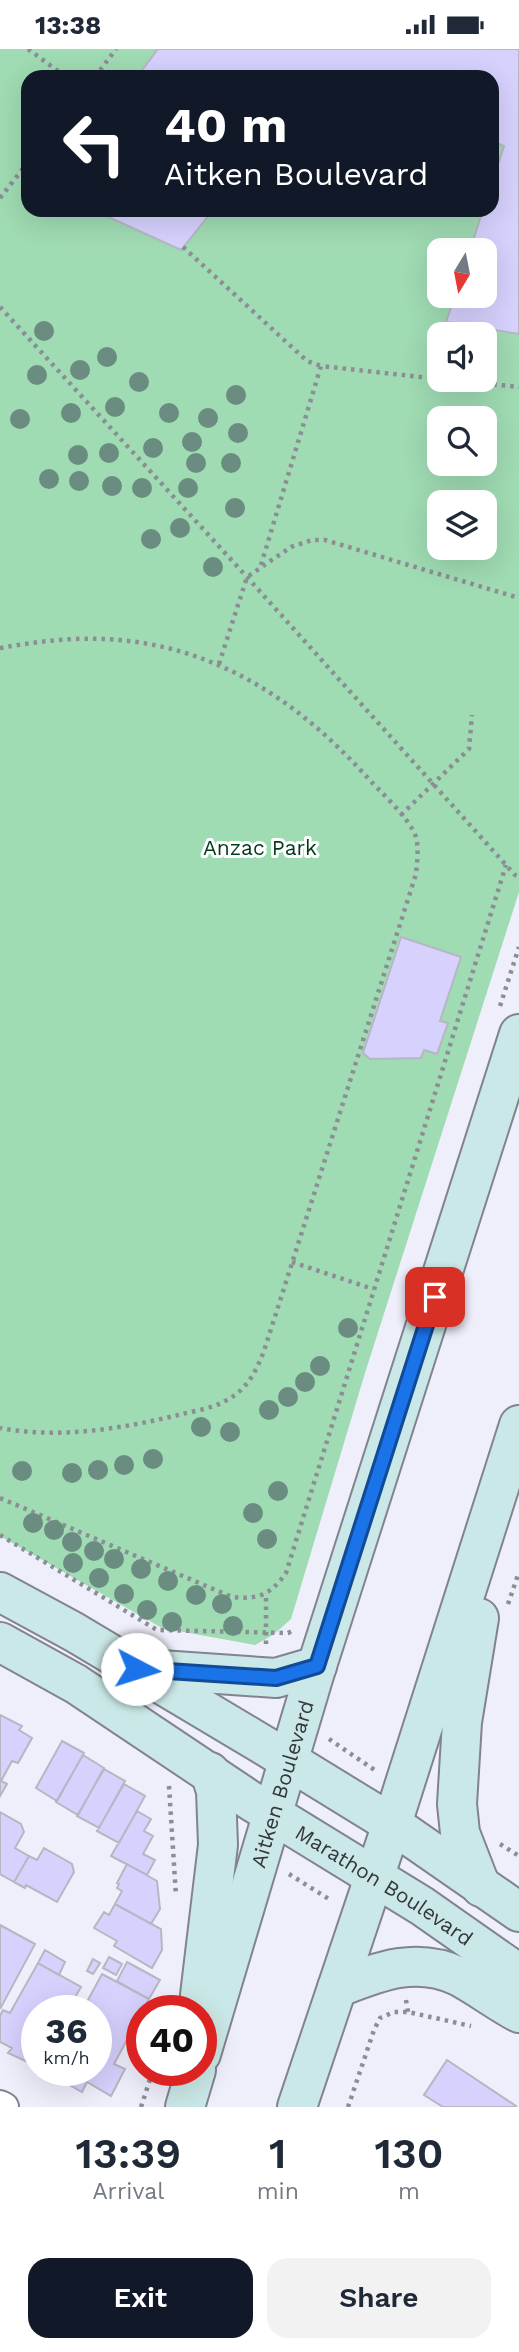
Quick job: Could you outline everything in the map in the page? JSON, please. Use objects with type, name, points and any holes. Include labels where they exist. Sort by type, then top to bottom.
[{"type":"street","name":"Aitken Boulevard","points":[[217,2000],[509,1022]]},
{"type":"street","points":[[297,2107],[392,1824],[515,1438]]},
{"type":"street","points":[[481,1887],[460,1833],[457,1804],[462,1722],[472,1652],[515,1438]]},
{"type":"street","points":[[0,1592],[137,1669],[392,1824],[519,1912]]},
{"type":"street","name":"Marathon Boulevard","points":[[0,1642],[76,1684],[273,1814],[422,1906],[519,1974]]},
{"type":"street","points":[[137,1669],[276,1678],[317,1666]]},
{"type":"street","points":[[200,1995],[218,1845],[216,1791],[210,1772]]},
{"type":"street","points":[[337,1988],[401,1966],[434,1968],[457,1976],[519,2013]]},
{"type":"street","points":[[182,2107],[184,2086]]},
{"type":"street","points":[[182,2107],[190,2086]]},
{"type":"path","points":[[29,49],[56,70]]},
{"type":"path","points":[[100,70],[116,49]]},
{"type":"path","points":[[0,198],[21,171]]},
{"type":"path","points":[[183,247],[307,361],[321,366],[427,378]]},
{"type":"path","points":[[0,307],[519,877]]},
{"type":"path","points":[[261,565],[321,366]]},
{"type":"path","points":[[497,385],[519,387]]},
{"type":"path","points":[[219,664],[247,577],[291,547],[312,540],[325,540],[519,598]]},
{"type":"path","points":[[0,649],[43,641],[118,640],[184,651],[236,671],[270,690],[336,743],[401,815],[415,837],[418,857],[416,874],[292,1262],[257,1369],[250,1381],[225,1402],[120,1427],[52,1433],[0,1428]]},
{"type":"path","points":[[401,815],[469,749],[472,715]]},
{"type":"path","points":[[0,1498],[232,1597],[247,1599],[267,1593],[276,1587],[286,1573],[506,865]]},
{"type":"path","points":[[509,1022],[519,947]]},
{"type":"path","points":[[292,1262],[373,1289]]},
{"type":"path","points":[[0,1535],[157,1630],[288,1633],[301,1627]]},
{"type":"path","points":[[160,1780],[170,1787],[173,1846]]},
{"type":"path","points":[[260,1856],[360,1918]]},
{"type":"path","points":[[348,2107],[380,2018],[394,2012],[408,2012],[482,2028]]},
{"type":"path","points":[[141,2107],[148,2086]]},
{"type":"green space","name":"Anzac Park","points":[[0,49],[519,49],[519,892],[365,1373],[291,1619],[273,1635],[255,1645],[162,1628],[0,1536]]},
{"type":"building","points":[[158,49],[519,49],[519,334],[497,330],[497,322],[446,322],[451,308],[497,308],[497,238],[474,238],[481,217],[499,217],[499,161],[504,146],[499,144],[499,70],[142,70]]},
{"type":"building","points":[[108,217],[207,217],[181,250]]},
{"type":"building","points":[[401,937],[461,957],[440,1021],[448,1023],[437,1054],[424,1050],[421,1058],[370,1059],[363,1053]]},
{"type":"building","points":[[0,1715],[22,1726],[19,1730],[32,1738],[18,1763],[12,1761],[1,1781],[7,1784],[0,1796]]},
{"type":"building","points":[[62,1741],[84,1753],[57,1801],[36,1788]]},
{"type":"building","points":[[83,1755],[104,1768],[78,1815],[56,1802]]},
{"type":"building","points":[[104,1769],[125,1781],[99,1828],[77,1816]]},
{"type":"building","points":[[124,1784],[145,1796],[119,1843],[97,1831]]},
{"type":"building","points":[[137,1811],[151,1819],[144,1831],[153,1836],[143,1854],[155,1860],[147,1875],[111,1856]]},
{"type":"building","points":[[0,1812],[21,1824],[24,1832],[15,1848],[29,1856],[14,1882],[0,1874]]},
{"type":"building","points":[[44,1848],[72,1864],[74,1872],[57,1902],[26,1885],[25,1888],[14,1882],[29,1856],[37,1860]]},
{"type":"building","points":[[127,1864],[157,1881],[160,1909],[151,1924],[115,1904],[122,1891],[117,1888],[117,1883]]},
{"type":"building","points":[[115,1904],[161,1929],[162,1950],[152,1968],[114,1946],[117,1941],[94,1928],[104,1912],[109,1915]]},
{"type":"building","points":[[0,1925],[35,1944],[0,2009]]},
{"type":"building","points":[[45,1950],[65,1962],[59,1975],[38,1963]]},
{"type":"building","points":[[109,1957],[122,1964],[116,1975],[103,1968]]},
{"type":"building","points":[[93,1959],[100,1963],[93,1974],[87,1971]]},
{"type":"building","points":[[127,1962],[160,1980],[151,1995],[142,1995],[117,1981]]},
{"type":"building","points":[[38,1963],[81,1987],[76,1995],[21,1995],[21,2059],[8,2053],[12,2048],[0,2042],[0,2016],[3,2010],[10,2013]]},
{"type":"building","points":[[102,1974],[141,1995],[126,1995],[126,2042],[114,2064],[125,2069],[111,2096],[94,2086],[112,2086],[112,1995],[91,1995]]},
{"type":"building","points":[[447,2060],[516,2106],[443,2107],[424,2095]]},
{"type":"building","points":[[71,2086],[85,2086],[82,2092]]},
{"type":"route","points":[[137,1669],[276,1678],[317,1666],[435,1297]]}]
